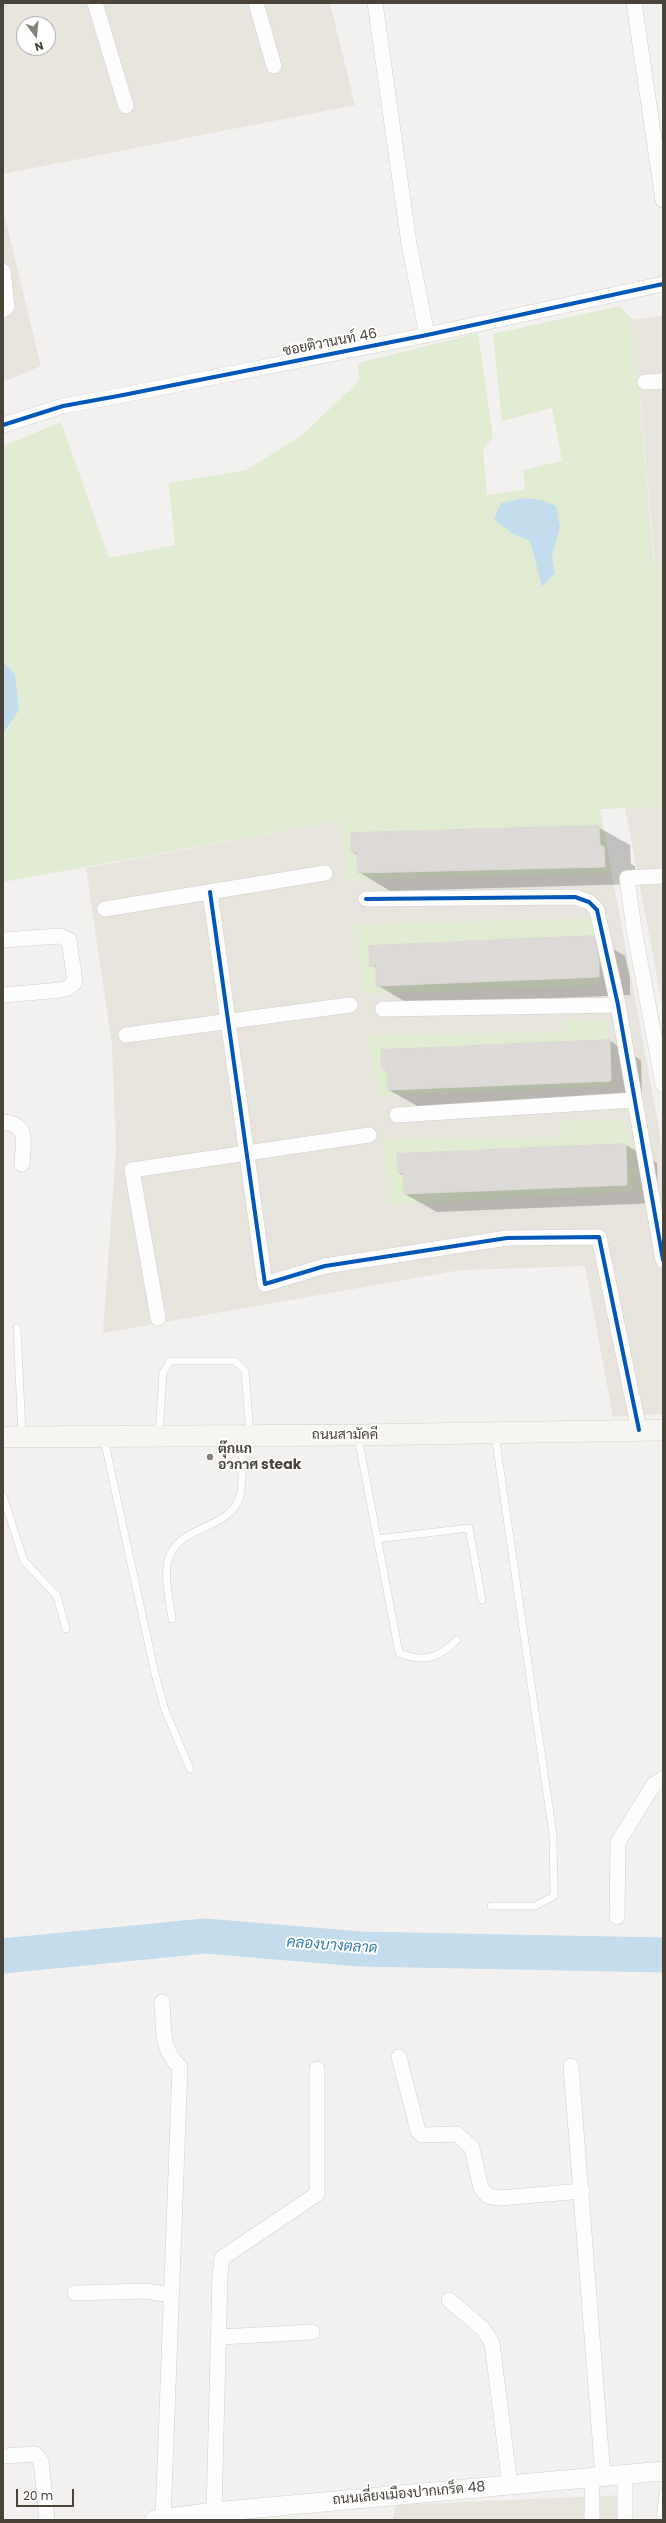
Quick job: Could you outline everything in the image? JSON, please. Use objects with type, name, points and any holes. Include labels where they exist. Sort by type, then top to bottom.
[{"type":"main road","name":"ถนนสามัคคี","points":[[13,1437],[358,1435],[663,1430]]},
{"type":"street","points":[[95,3],[126,106]]},
{"type":"street","points":[[256,3],[274,66]]},
{"type":"street","points":[[375,3],[410,244],[428,335]]},
{"type":"street","points":[[634,3],[663,200]]},
{"type":"street","points":[[3,271],[7,292],[7,307],[3,310]]},
{"type":"street","name":"ซอยติวานนท์ 46","points":[[3,425],[89,400],[118,396],[428,335],[663,284]]},
{"type":"street","points":[[645,382],[663,381]]},
{"type":"street","points":[[105,909],[325,873]]},
{"type":"street","points":[[663,876],[627,878],[634,929],[657,1012],[663,1084]]},
{"type":"street","points":[[210,892],[265,1284],[325,1266],[507,1238],[599,1237],[639,1430]]},
{"type":"street","points":[[366,900],[575,897],[590,902],[597,910],[618,1004],[663,1260]]},
{"type":"street","points":[[3,940],[60,936],[68,940],[75,982],[68,988],[61,990],[3,995]]},
{"type":"street","points":[[383,1010],[618,1004]]},
{"type":"street","points":[[126,1035],[350,1005]]},
{"type":"street","points":[[397,1115],[635,1100]]},
{"type":"street","points":[[3,1122],[14,1123],[20,1127],[23,1134],[22,1164]]},
{"type":"street","points":[[158,1318],[132,1170],[369,1135]]},
{"type":"street","points":[[617,1917],[618,1842],[654,1784],[663,1779]]},
{"type":"street","points":[[159,2519],[171,2295],[180,2067],[169,2057],[166,2045],[162,2002]]},
{"type":"street","points":[[399,2057],[418,2131],[422,2136],[457,2134],[472,2148],[481,2188],[488,2196],[500,2198],[582,2191]]},
{"type":"street","points":[[571,2066],[582,2191],[598,2477],[592,2520]]},
{"type":"street","points":[[214,2512],[220,2337],[220,2274],[222,2258],[317,2194],[317,2069]]},
{"type":"street","points":[[75,2293],[146,2291],[171,2295]]},
{"type":"street","points":[[449,2300],[483,2329],[492,2343],[510,2485]]},
{"type":"street","points":[[220,2337],[312,2332]]},
{"type":"street","points":[[3,2456],[35,2454],[41,2461],[47,2520]]},
{"type":"street","name":"ถนนเลี่ยงเมืองปากเกร็ด 48","points":[[159,2519],[185,2518],[214,2512],[663,2471]]},
{"type":"street","points":[[625,2475],[625,2520]]},
{"type":"lane","points":[[13,1437],[17,1328]]},
{"type":"lane","points":[[159,1436],[163,1373],[170,1361],[235,1361],[245,1371],[246,1435],[240,1496],[232,1512],[183,1539],[170,1555],[167,1571],[172,1619]]},
{"type":"lane","points":[[491,1906],[535,1906],[554,1896],[553,1835],[494,1433]]},
{"type":"lane","points":[[358,1435],[399,1653],[423,1658],[443,1654],[457,1640]]},
{"type":"lane","points":[[104,1437],[155,1674],[165,1710],[190,1769]]},
{"type":"lane","points":[[3,1496],[24,1561],[57,1596],[66,1629]]},
{"type":"lane","points":[[377,1540],[469,1528],[482,1600]]},
{"type":"lane","points":[[660,2520],[663,2494]]},
{"type":"shaded area","points":[[3,3],[330,3],[355,105],[3,174]]},
{"type":"shaded area","points":[[3,210],[41,366],[3,382]]},
{"type":"shaded area","points":[[663,315],[663,562],[655,565],[633,320]]},
{"type":"shaded area","points":[[663,807],[663,1008],[625,808]]},
{"type":"shaded area","points":[[600,809],[663,1150],[663,1414],[613,1417],[585,1266],[461,1270],[103,1333],[116,1149],[112,1045],[86,868],[339,821]]},
{"type":"shaded area","points":[[625,2495],[623,2520],[393,2520],[396,2505]]},
{"type":"green space","points":[[619,306],[633,320],[654,564],[663,562],[663,807],[600,809],[612,873],[347,880],[339,821],[3,882],[3,734],[10,726],[15,674],[3,662],[3,446],[61,422],[109,558],[175,545],[169,483],[246,470],[301,436],[359,381],[358,363],[478,333],[493,437],[483,450],[487,495],[525,489],[523,470],[562,461],[552,408],[502,421],[493,334]],"holes":[[[524,498],[542,500],[560,527],[552,557],[555,572],[542,587],[530,541],[502,503]]]},
{"type":"green space","points":[[595,918],[598,936],[598,986],[363,994],[353,924]]},
{"type":"green space","points":[[565,1020],[607,1020],[613,1086],[376,1096],[368,1035],[565,1032]]},
{"type":"green space","points":[[624,1119],[632,1145],[639,1187],[626,1192],[391,1205],[382,1139],[562,1137],[560,1121]]},
{"type":"water","points":[[524,498],[542,500],[556,506],[560,527],[552,557],[555,573],[542,587],[530,541],[510,532],[494,519],[501,503]]},
{"type":"water","points":[[3,662],[15,674],[19,710],[3,734]]},
{"type":"building","points":[[599,826],[600,845],[604,847],[605,867],[358,873],[357,852],[351,852],[351,833]]},
{"type":"building","points":[[594,936],[599,959],[599,977],[376,986],[376,965],[370,966],[369,946]]},
{"type":"building","points":[[610,1040],[611,1081],[388,1090],[388,1070],[382,1070],[381,1050]]},
{"type":"building","points":[[626,1144],[627,1185],[404,1194],[403,1173],[398,1173],[397,1154]]},
{"type":"waterway","name":"คลองบางตลาด","points":[[3,1956],[205,1936],[360,1949],[663,1955]]},
{"type":"cycle path","points":[[3,425],[63,406],[427,335],[663,284]]},
{"type":"cycle path","points":[[210,892],[265,1284],[325,1266],[507,1238],[599,1237],[639,1430]]},
{"type":"cycle path","points":[[366,899],[575,897],[589,902],[597,910],[618,1005],[663,1260]]},
{"type":"place","name":"ตุ๊กแก อวกาศ steak","points":[[210,1457]]}]
